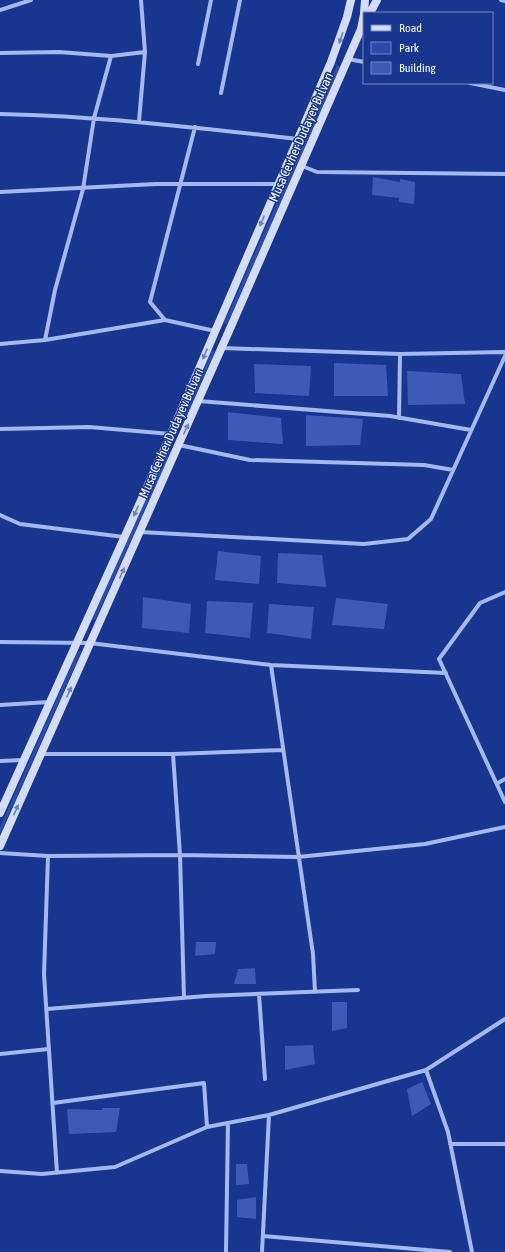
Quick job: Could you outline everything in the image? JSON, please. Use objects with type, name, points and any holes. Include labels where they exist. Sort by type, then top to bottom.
[{"type":"main road","name":"Musa Cevher Dudayev Bulvarı","points":[[0,813],[170,434],[337,49],[351,0]]},
{"type":"main road","name":"Musa Cevher Dudayev Bulvarı","points":[[364,12],[365,0]]},
{"type":"main road","points":[[371,12],[377,0]]},
{"type":"main road","name":"Musa Cevher Dudayev Bulvarı","points":[[0,846],[222,348],[362,26]]},
{"type":"street","points":[[0,10],[31,0]]},
{"type":"street","points":[[139,122],[145,52],[140,0]]},
{"type":"street","points":[[198,64],[210,0]]},
{"type":"street","points":[[221,93],[240,0]]},
{"type":"street","points":[[501,0],[505,1]]},
{"type":"street","points":[[0,53],[58,52],[111,56],[145,52]]},
{"type":"street","points":[[45,340],[55,290],[83,189],[94,118],[111,56]]},
{"type":"street","points":[[348,59],[363,62]]},
{"type":"street","points":[[475,84],[505,90]]},
{"type":"street","points":[[0,114],[94,118],[195,127],[298,139]]},
{"type":"street","points":[[165,320],[150,302],[195,127]]},
{"type":"street","points":[[302,166],[317,172],[505,174]]},
{"type":"street","points":[[0,192],[83,189],[156,184],[278,184]]},
{"type":"street","points":[[0,344],[45,340],[165,320],[215,331]]},
{"type":"street","points":[[222,348],[400,354],[505,352]]},
{"type":"street","points":[[399,418],[400,354]]},
{"type":"street","points":[[140,532],[364,544],[408,540],[430,519],[505,356]]},
{"type":"street","points":[[198,401],[399,418],[471,430]]},
{"type":"street","points":[[0,429],[89,427],[170,434]]},
{"type":"street","points":[[179,445],[250,460],[424,465],[453,470]]},
{"type":"street","points":[[0,515],[20,524],[124,537]]},
{"type":"street","points":[[505,592],[480,603],[439,659],[498,783],[505,802]]},
{"type":"street","points":[[0,642],[76,642],[271,664],[446,673]]},
{"type":"street","points":[[271,664],[313,954],[315,992]]},
{"type":"street","points":[[0,705],[49,702]]},
{"type":"street","points":[[41,754],[173,754],[283,750]]},
{"type":"street","points":[[173,754],[180,855],[184,998]]},
{"type":"street","points":[[0,761],[24,760]]},
{"type":"street","points":[[498,783],[505,779]]},
{"type":"street","points":[[0,853],[48,856],[180,855],[298,857],[425,844],[505,827]]},
{"type":"street","points":[[48,856],[44,974],[57,1173]]},
{"type":"street","points":[[47,1009],[184,998],[358,990]]},
{"type":"street","points":[[259,994],[265,1079]]},
{"type":"street","points":[[0,1170],[42,1174],[115,1167],[207,1127],[269,1115],[426,1070],[505,1019]]},
{"type":"street","points":[[0,1054],[49,1049]]},
{"type":"street","points":[[426,1070],[450,1144],[472,1252]]},
{"type":"street","points":[[53,1104],[204,1083],[207,1127]]},
{"type":"street","points":[[262,1252],[269,1115]]},
{"type":"street","points":[[226,1252],[228,1123]]},
{"type":"street","points":[[450,1144],[505,1144]]},
{"type":"street","points":[[263,1236],[450,1252]]},
{"type":"green space","points":[[337,65],[340,67],[227,324],[224,323]]},
{"type":"green space","points":[[212,350],[215,351],[180,427]]},
{"type":"green space","points":[[168,450],[171,451],[95,620],[92,619]]},
{"type":"green space","points":[[78,651],[81,652],[0,834],[0,827]]},
{"type":"building","points":[[373,177],[400,182],[400,179],[415,182],[414,204],[399,202],[399,198],[372,195]]},
{"type":"building","points":[[334,363],[386,365],[388,396],[334,396]]},
{"type":"building","points":[[254,364],[311,366],[309,396],[255,393]]},
{"type":"building","points":[[407,371],[461,374],[465,404],[408,405]]},
{"type":"building","points":[[228,412],[281,418],[283,444],[228,440]]},
{"type":"building","points":[[306,415],[363,419],[360,445],[306,446]]},
{"type":"building","points":[[218,551],[261,556],[259,584],[215,580]]},
{"type":"building","points":[[278,553],[322,555],[326,587],[277,583]]},
{"type":"building","points":[[143,597],[191,604],[189,633],[142,628]]},
{"type":"building","points":[[336,598],[388,604],[384,629],[332,625]]},
{"type":"building","points":[[207,601],[253,603],[250,638],[205,633]]},
{"type":"building","points":[[269,604],[314,607],[311,639],[267,633]]},
{"type":"building","points":[[196,942],[216,942],[215,954],[195,956]]},
{"type":"building","points":[[255,968],[256,984],[234,984],[238,969]]},
{"type":"building","points":[[332,1002],[347,1002],[347,1028],[332,1031]]},
{"type":"building","points":[[313,1045],[315,1064],[285,1070],[285,1046]]},
{"type":"building","points":[[422,1082],[431,1104],[412,1116],[407,1089]]},
{"type":"building","points":[[102,1108],[120,1108],[116,1132],[69,1134],[67,1109],[102,1110]]},
{"type":"building","points":[[236,1164],[247,1164],[249,1184],[236,1185]]},
{"type":"building","points":[[256,1197],[256,1219],[237,1217],[237,1200]]}]
